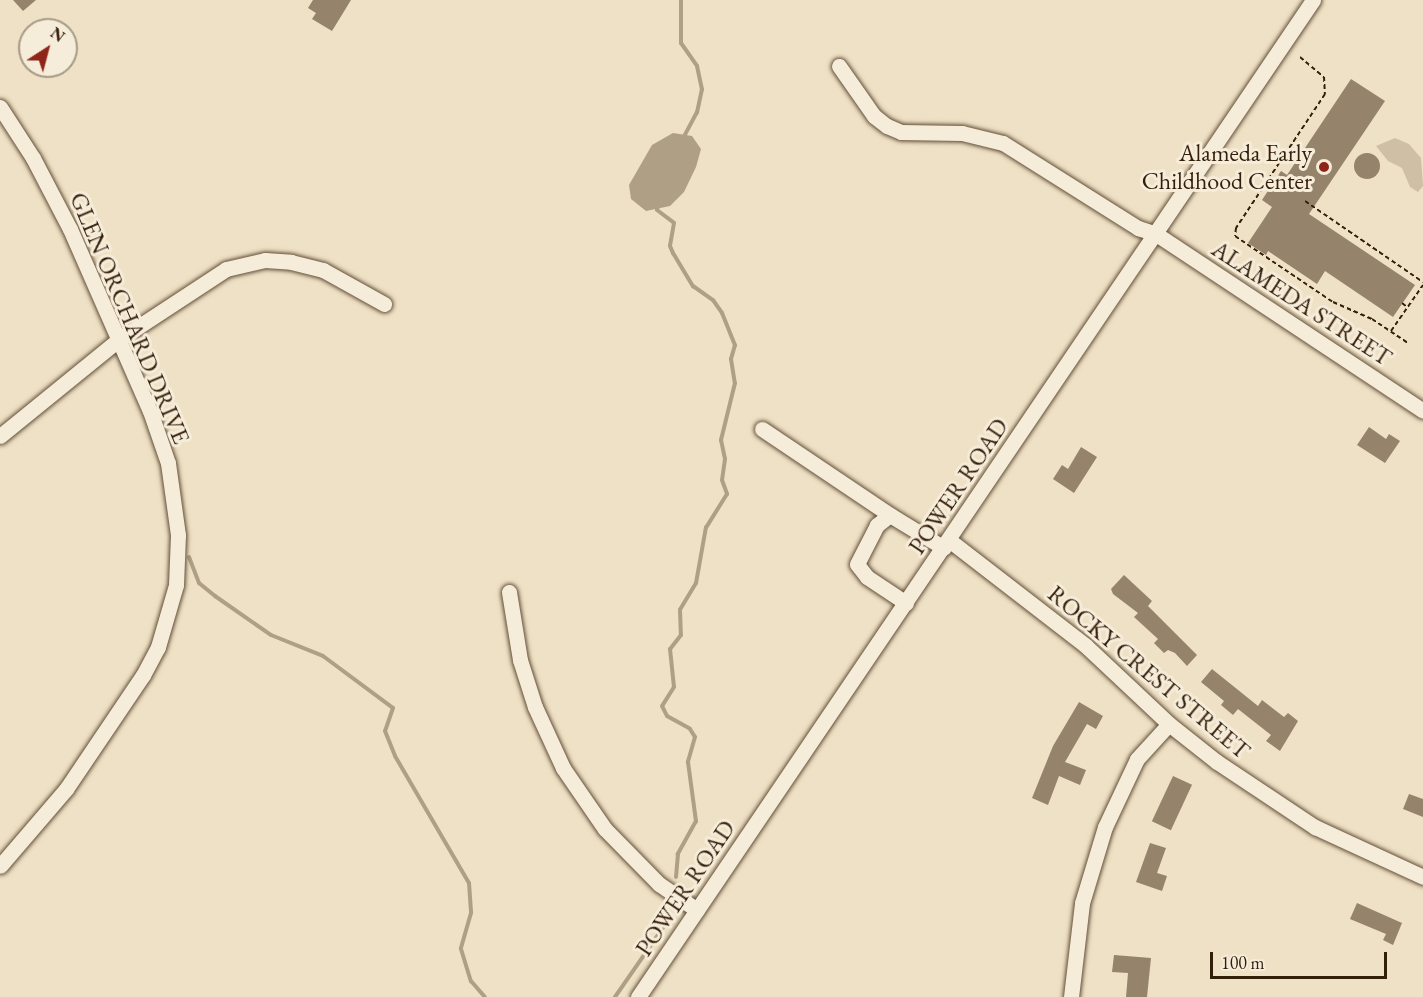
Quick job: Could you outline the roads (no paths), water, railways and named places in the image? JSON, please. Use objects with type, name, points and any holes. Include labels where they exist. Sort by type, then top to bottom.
[{"type":"street","name":"POWER ROAD","points":[[638,997],[1313,0]]},
{"type":"street","name":"ALAMEDA STREET","points":[[839,66],[874,116],[887,126],[901,132],[962,133],[996,140],[1138,228],[1156,234],[1423,411]]},
{"type":"street","name":"GLEN ORCHARD DRIVE","points":[[0,107],[33,158],[70,229],[150,411],[168,463],[178,535],[176,585],[158,647],[125,704],[66,789],[0,867]]},
{"type":"street","points":[[0,436],[118,340],[226,269],[265,260],[323,270],[384,304]]},
{"type":"street","name":"ROCKY CREST STREET","points":[[762,429],[890,515],[946,544],[1086,646],[1169,724],[1217,762],[1315,827],[1423,877]]},
{"type":"street","points":[[890,515],[878,525],[856,564],[867,577],[906,603]]},
{"type":"street","points":[[509,592],[523,670],[549,742],[563,768],[605,829],[659,884],[697,910]]},
{"type":"street","points":[[1071,997],[1082,903],[1105,827],[1137,759],[1169,724]]},
{"type":"waterway","points":[[681,0],[681,43],[697,66],[702,89],[697,112],[684,136]]},
{"type":"waterway","points":[[658,206],[657,210],[674,223],[670,246],[673,253],[693,286],[713,300],[722,313],[735,345],[731,359],[735,383],[721,440],[725,459],[722,480],[727,494],[706,527],[696,583],[680,610],[681,635],[670,649],[674,687],[662,706],[667,716],[690,729],[695,737],[688,762],[696,821],[678,854],[676,877]]},
{"type":"waterway","points":[[189,557],[199,583],[215,596],[271,635],[323,656],[393,708],[385,731],[395,756],[469,883],[471,913],[461,949],[471,981],[485,997]]},
{"type":"waterway","points":[[615,997],[669,919]]},
{"type":"place","name":"Alameda Early Childhood Center","points":[[1324,167]]}]
